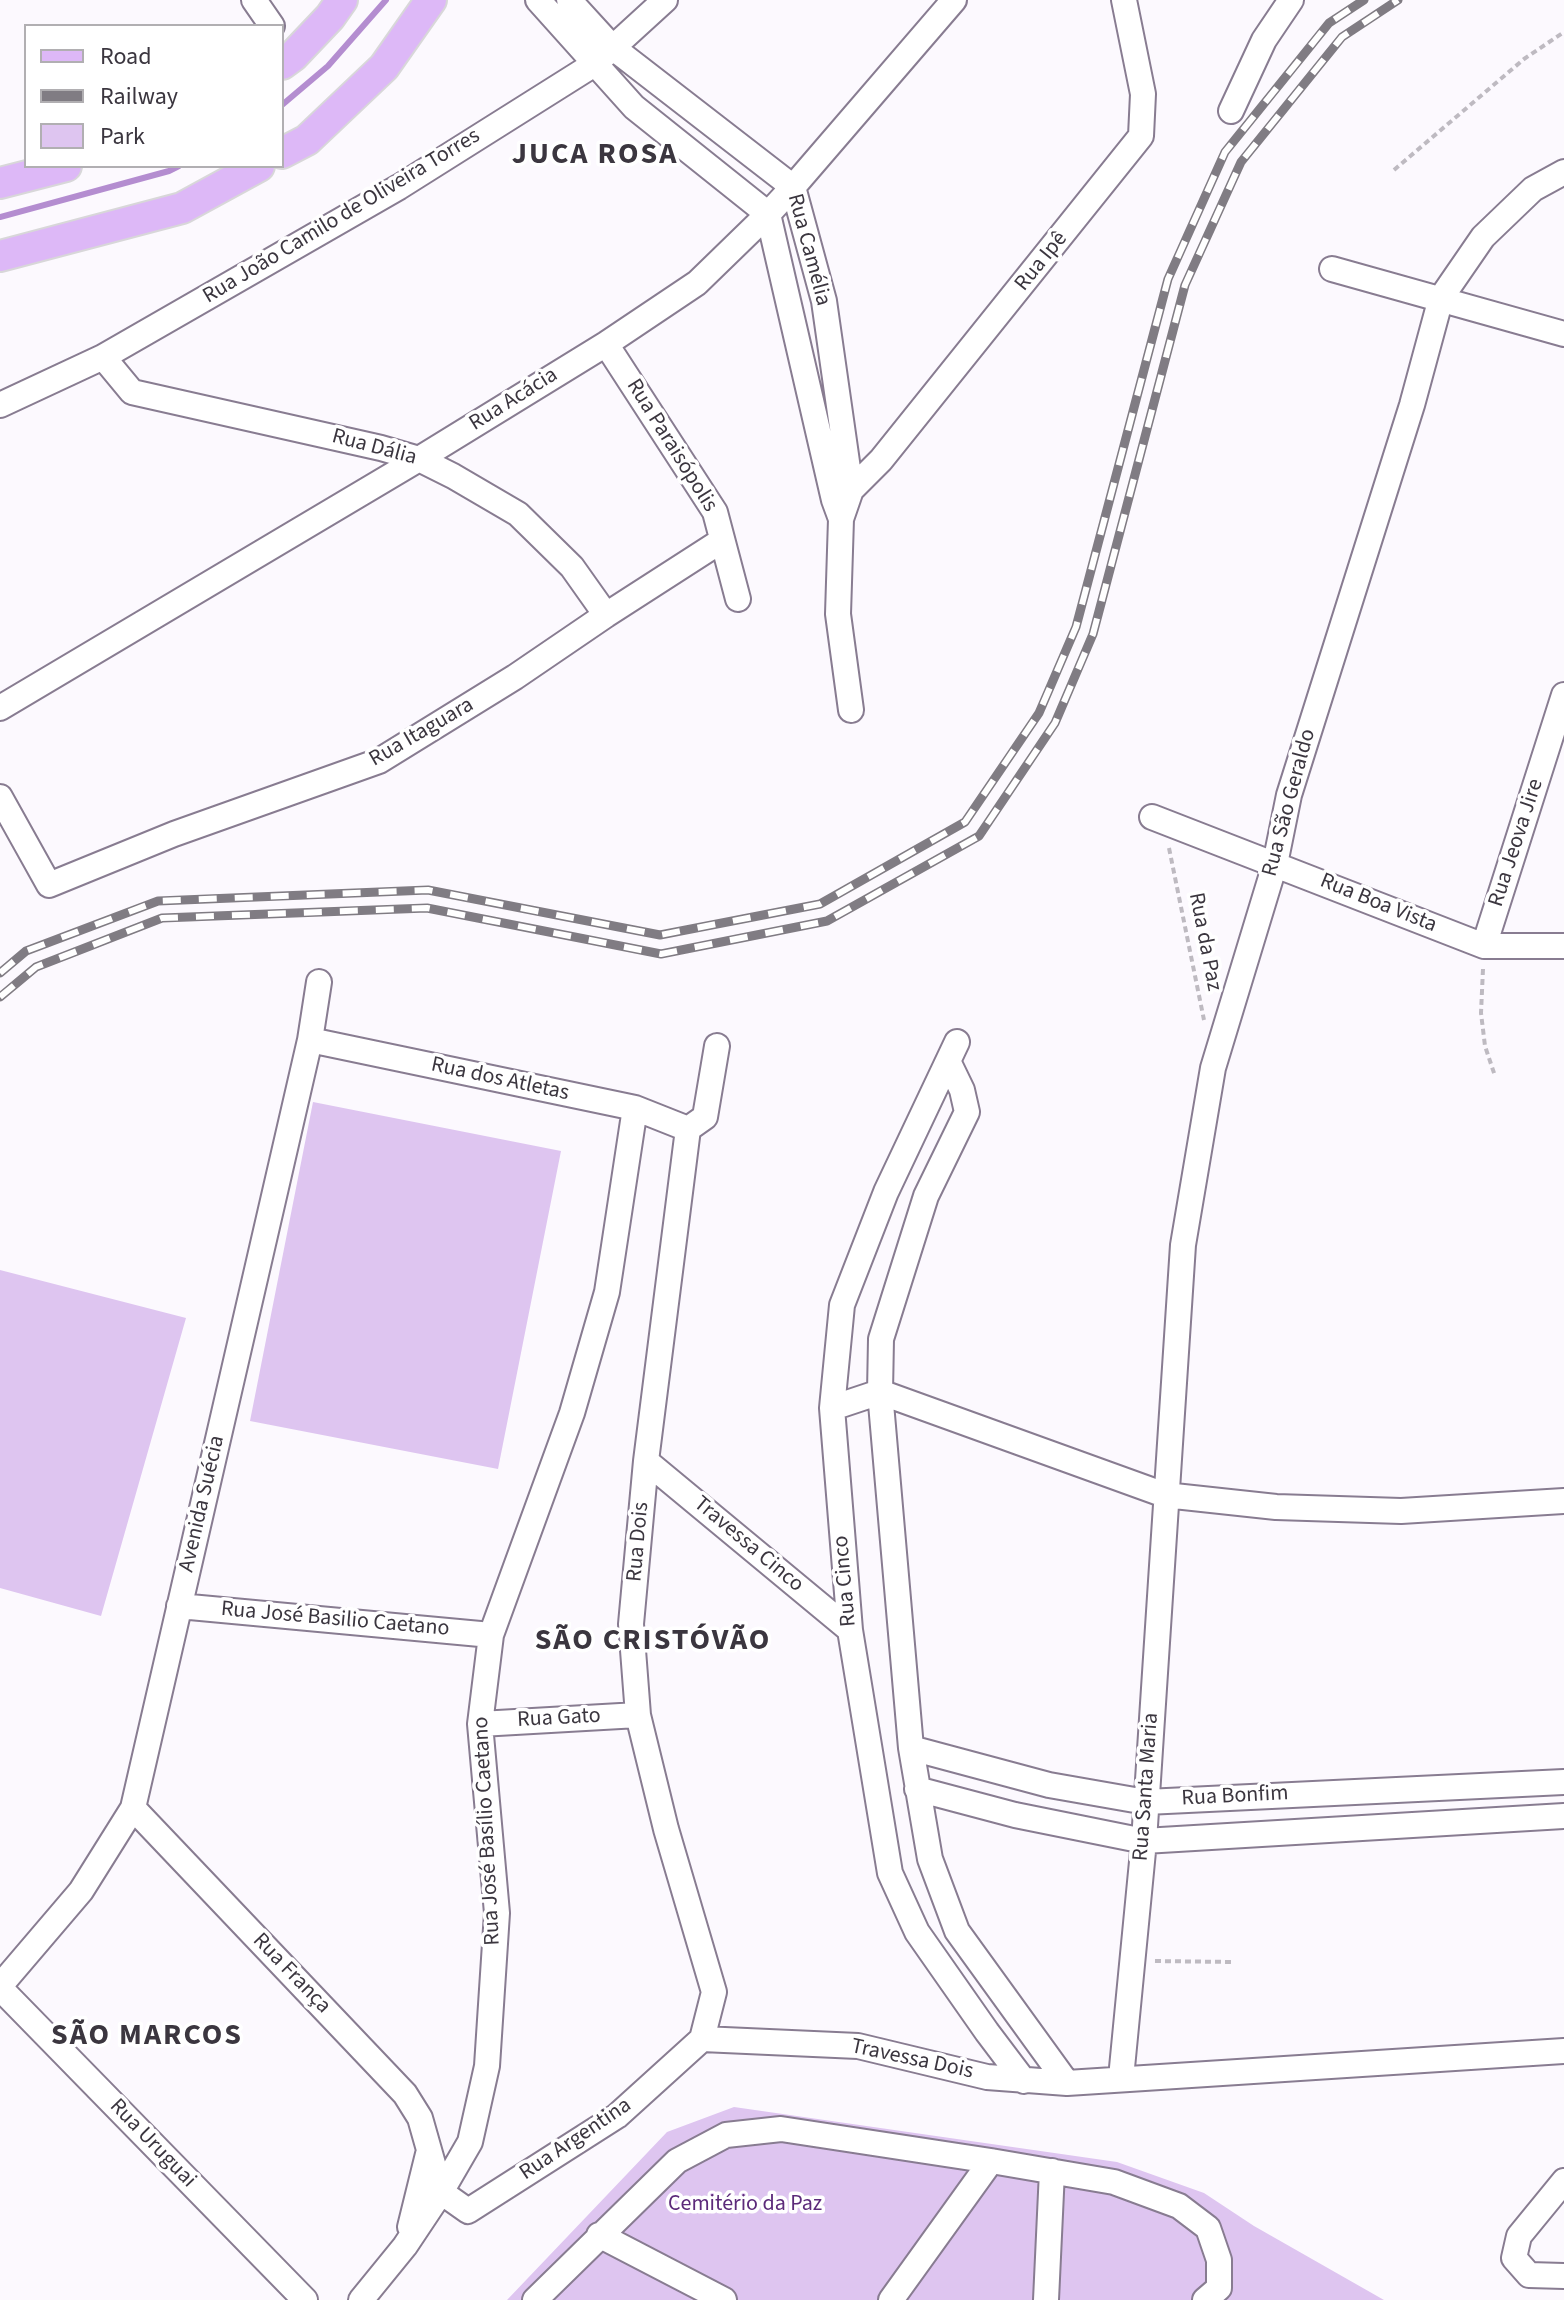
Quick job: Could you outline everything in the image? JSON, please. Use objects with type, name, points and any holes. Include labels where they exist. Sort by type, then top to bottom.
[{"type":"main road","points":[[286,53],[330,17],[342,0]]},
{"type":"main road","points":[[284,152],[307,140],[384,67],[431,0]]},
{"type":"main road","points":[[0,183],[58,168]]},
{"type":"main road","points":[[0,256],[182,208],[255,168]]},
{"type":"street","points":[[254,0],[271,24]]},
{"type":"street","points":[[538,0],[604,55]]},
{"type":"street","points":[[569,0],[604,55]]},
{"type":"street","name":"Rua João Camilo de Oliveira Torres","points":[[0,405],[103,357],[399,187],[604,55],[665,0]]},
{"type":"street","name":"Rua Acácia","points":[[0,708],[419,459],[606,344],[697,283],[793,187],[954,0]]},
{"type":"street","name":"Rua Ipê","points":[[842,503],[881,460],[1141,136],[1143,94],[1124,0]]},
{"type":"street","points":[[1231,111],[1264,40],[1291,0]]},
{"type":"street","name":"Rua Camélia","points":[[604,55],[793,187],[824,301],[842,503]]},
{"type":"street","name":"Rua Camélia","points":[[604,55],[634,107],[768,214],[842,503]]},
{"type":"street","name":"Rua São Geraldo","points":[[1165,1495],[1183,1245],[1213,1068],[1275,864],[1289,795],[1412,405],[1441,298],[1483,237],[1533,189],[1564,172]]},
{"type":"street","points":[[1332,269],[1564,334]]},
{"type":"street","name":"Rua Paraisópolis","points":[[606,344],[715,512],[738,599]]},
{"type":"street","name":"Rua Dália","points":[[103,357],[132,392],[381,448],[419,459],[453,476],[518,514],[572,567],[606,615]]},
{"type":"street","points":[[842,503],[838,614],[851,710]]},
{"type":"street","name":"Rua Itaguara","points":[[0,797],[49,885],[174,834],[379,761],[515,677],[721,541]]},
{"type":"street","name":"Rua Jeova Jire","points":[[1484,946],[1564,695]]},
{"type":"street","name":"Rua Boa Vista","points":[[1158,820],[1484,946],[1564,946]]},
{"type":"street","name":"Avenida Suécia","points":[[0,1987],[81,1891],[133,1808],[310,1040],[319,982]]},
{"type":"street","name":"Rua dos Atletas","points":[[310,1040],[635,1108],[688,1129]]},
{"type":"street","name":"Rua Dois","points":[[702,2039],[714,1992],[666,1829],[638,1715],[631,1624],[646,1461],[688,1129],[705,1117],[717,1046]]},
{"type":"street","name":"Rua Cinco","points":[[1024,2081],[917,1932],[890,1873],[850,1630],[832,1408],[842,1305],[886,1192],[953,1052],[967,1112],[926,1196],[881,1339],[880,1392],[911,1748],[930,1859],[957,1931],[1067,2083]]},
{"type":"street","name":"Rua José Basílio Caetano","points":[[361,2300],[405,2246],[470,2142],[487,2066],[497,1913],[480,1724],[491,1635],[572,1413],[607,1292],[635,1108]]},
{"type":"street","points":[[832,1408],[880,1392],[1165,1495],[1276,1507],[1401,1511],[1564,1501]]},
{"type":"street","name":"Travessa Cinco","points":[[646,1461],[850,1630]]},
{"type":"street","name":"Rua Santa Maria","points":[[1121,2078],[1144,1841],[1160,1620],[1165,1495]]},
{"type":"street","name":"Rua José Basilio Caetano","points":[[179,1606],[491,1635]]},
{"type":"street","name":"Rua Gato","points":[[480,1724],[638,1715]]},
{"type":"street","name":"Rua Bonfim","points":[[911,1748],[1049,1785],[1146,1802],[1564,1782]]},
{"type":"street","name":"Rua Bonfim","points":[[917,1789],[1015,1815],[1144,1841],[1564,1816]]},
{"type":"street","name":"Rua França","points":[[133,1808],[405,2094],[420,2118],[441,2192]]},
{"type":"street","name":"Rua Uruguai","points":[[0,1987],[305,2300]]},
{"type":"street","name":"Travessa Dois","points":[[702,2039],[858,2046],[987,2077],[1067,2083],[1564,2051]]},
{"type":"street","name":"Rua Argentina","points":[[441,2192],[468,2211],[617,2116],[702,2039]]},
{"type":"street","points":[[535,2300],[677,2161],[726,2135],[781,2129],[1114,2182],[1179,2206],[1208,2228],[1219,2260],[1214,2296]]},
{"type":"street","points":[[405,2246],[429,2152]]},
{"type":"street","points":[[891,2300],[991,2161]]},
{"type":"street","points":[[1046,2300],[1052,2171]]},
{"type":"street","points":[[1564,2181],[1519,2236],[1514,2258],[1529,2275],[1564,2276]]},
{"type":"street","points":[[599,2235],[724,2300]]},
{"type":"path","points":[[1394,170],[1524,59],[1564,32]]},
{"type":"path","name":"Rua da Paz","points":[[1158,820],[1204,1022]]},
{"type":"path","points":[[1484,946],[1481,1013],[1485,1046],[1495,1076]]},
{"type":"path","points":[[1133,1961],[1234,1962]]},
{"type":"green space","points":[[313,1102],[561,1151],[498,1469],[250,1421]]},
{"type":"green space","points":[[0,1270],[186,1318],[101,1616],[0,1588]]},
{"type":"green space","name":"Cemitério da Paz","points":[[734,2107],[1117,2162],[1204,2193],[1254,2226],[1384,2300],[507,2300],[667,2132]]},
{"type":"waterway","points":[[284,103],[328,66],[386,0]]},
{"type":"waterway","points":[[0,217],[175,168]]},
{"type":"railway","points":[[0,973],[26,951],[158,901],[428,890],[660,935],[820,904],[965,822],[1039,713],[1076,627],[1168,279],[1225,152],[1329,23],[1364,0]]},
{"type":"railway","points":[[0,997],[36,967],[162,918],[427,908],[661,954],[827,921],[979,836],[1055,723],[1093,634],[1185,285],[1241,162],[1342,37],[1398,0]]},
{"type":"district","name":"JUCA ROSA","points":[[595,156]]},
{"type":"district","name":"SÃO CRISTÓVÃO","points":[[653,1642]]},
{"type":"district","name":"SÃO MARCOS","points":[[147,2037]]}]
